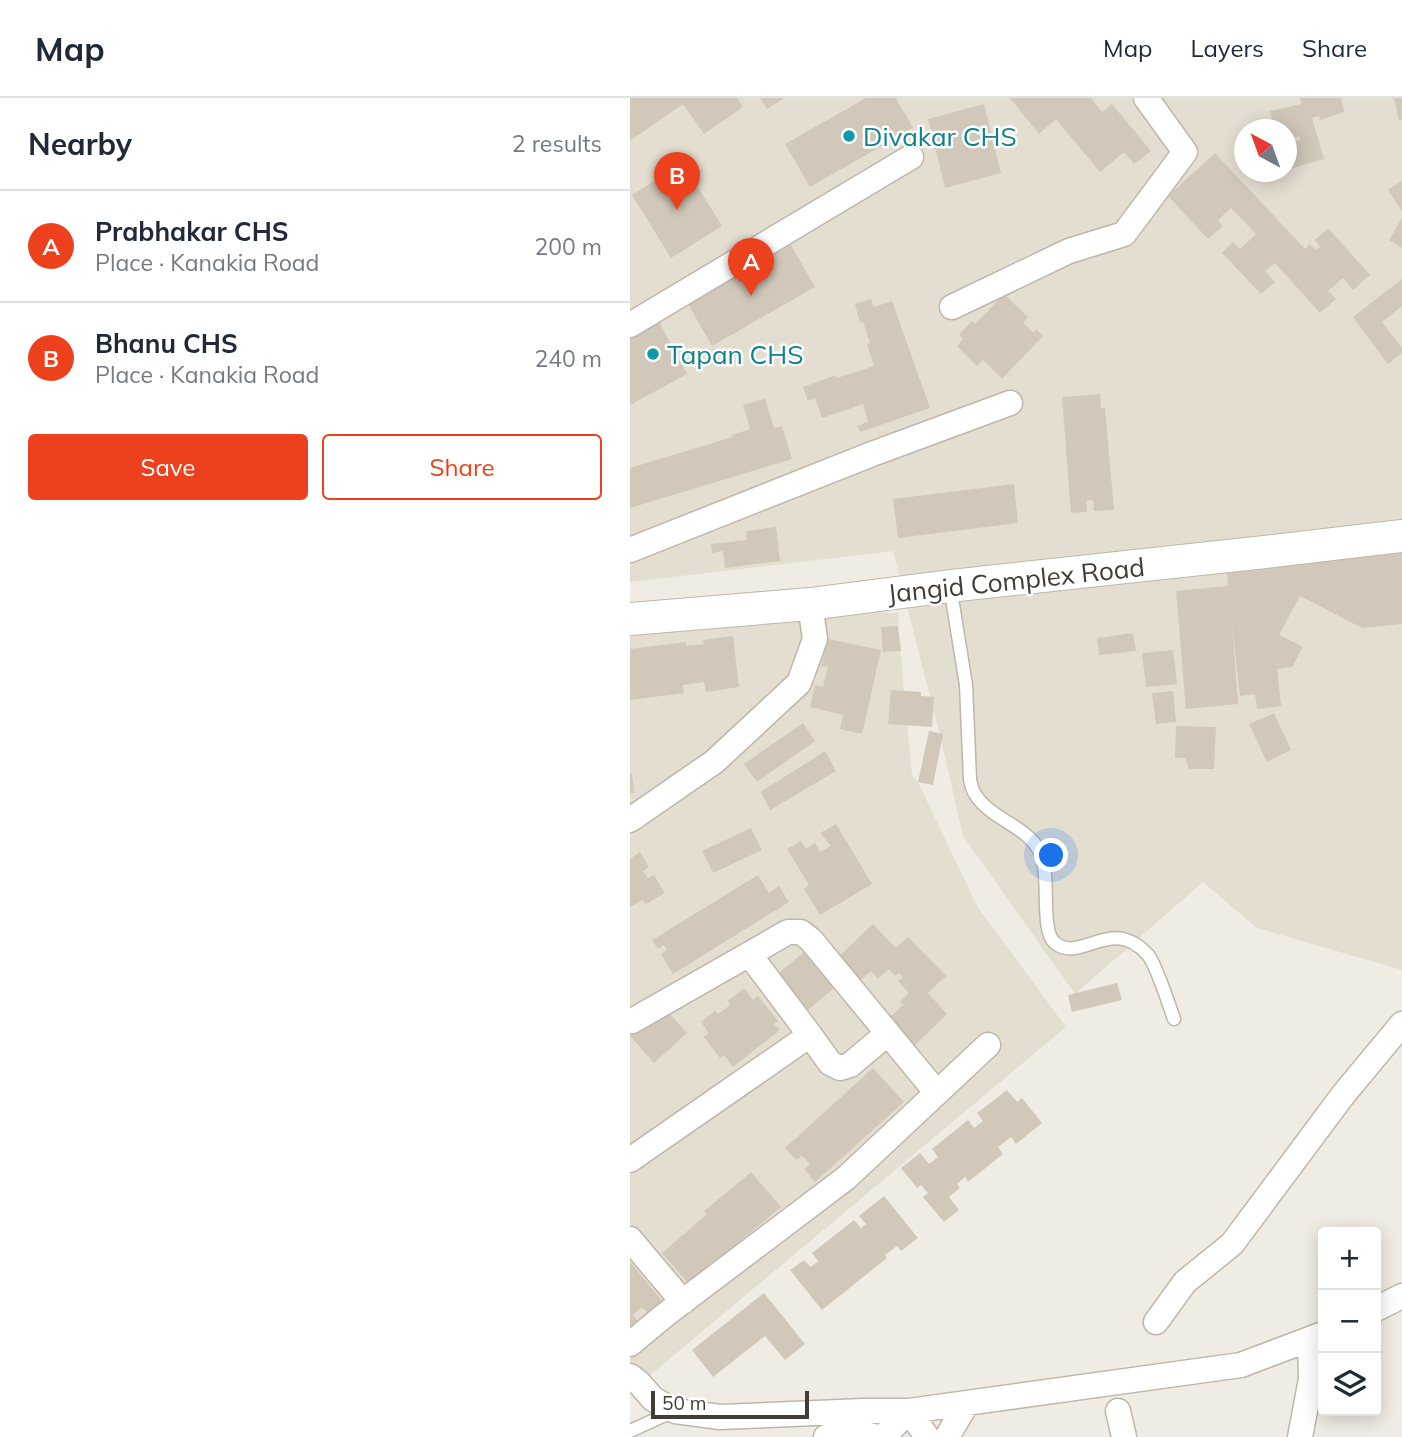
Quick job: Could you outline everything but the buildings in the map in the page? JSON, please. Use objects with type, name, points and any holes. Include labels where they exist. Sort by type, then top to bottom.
[{"type":"street","points":[[952,307],[1069,251],[1124,234],[1185,152],[1146,98]]},
{"type":"street","points":[[630,324],[911,158]]},
{"type":"street","points":[[630,550],[872,454],[1010,403]]},
{"type":"street","name":"Jangid Complex Road","points":[[630,619],[810,604],[1402,536]]},
{"type":"street","points":[[630,820],[714,762],[799,683],[815,639],[810,604]]},
{"type":"street","points":[[632,1021],[788,932],[801,932],[811,940],[937,1093]]},
{"type":"street","points":[[749,954],[830,1063],[840,1068],[850,1065],[888,1033]]},
{"type":"street","points":[[1156,1322],[1185,1282],[1232,1244],[1343,1095],[1402,1024]]},
{"type":"street","points":[[630,1160],[810,1035]]},
{"type":"street","points":[[630,1344],[846,1178],[988,1045]]},
{"type":"street","points":[[630,1239],[683,1302]]},
{"type":"street","points":[[1381,1306],[1402,1296]]},
{"type":"street","points":[[630,1376],[653,1399],[675,1411],[720,1417],[909,1411],[1241,1365],[1317,1337],[1300,1437]]},
{"type":"street","points":[[947,1437],[967,1403]]},
{"type":"street","points":[[883,1437],[909,1411]]},
{"type":"street","points":[[909,1411],[927,1437]]},
{"type":"street","points":[[1118,1411],[1124,1437]]},
{"type":"street","points":[[826,1437],[842,1432],[860,1432],[877,1437]]},
{"type":"lane","points":[[950,586],[967,685],[970,779],[973,793],[984,805],[1029,837],[1039,849],[1044,860],[1048,931],[1053,942],[1064,947],[1077,948],[1107,938],[1125,939],[1139,946],[1150,957],[1174,1019]]},
{"type":"lane","points":[[630,1431],[675,1411]]},
{"type":"shaded area","points":[[630,98],[1402,98],[1402,970],[1257,928],[1203,882],[1075,994],[963,836],[893,551],[630,582]]},
{"type":"shaded area","points":[[801,611],[899,613],[912,775],[918,782],[977,906],[1066,1027],[630,1392],[630,626]]},
{"type":"place","name":"Divakar CHS","points":[[849,136]]},
{"type":"place","name":"Bhanu CHS","points":[[677,210]]},
{"type":"place","name":"Prabhakar CHS","points":[[751,296]]},
{"type":"place","name":"Tapan CHS","points":[[653,354]]}]
